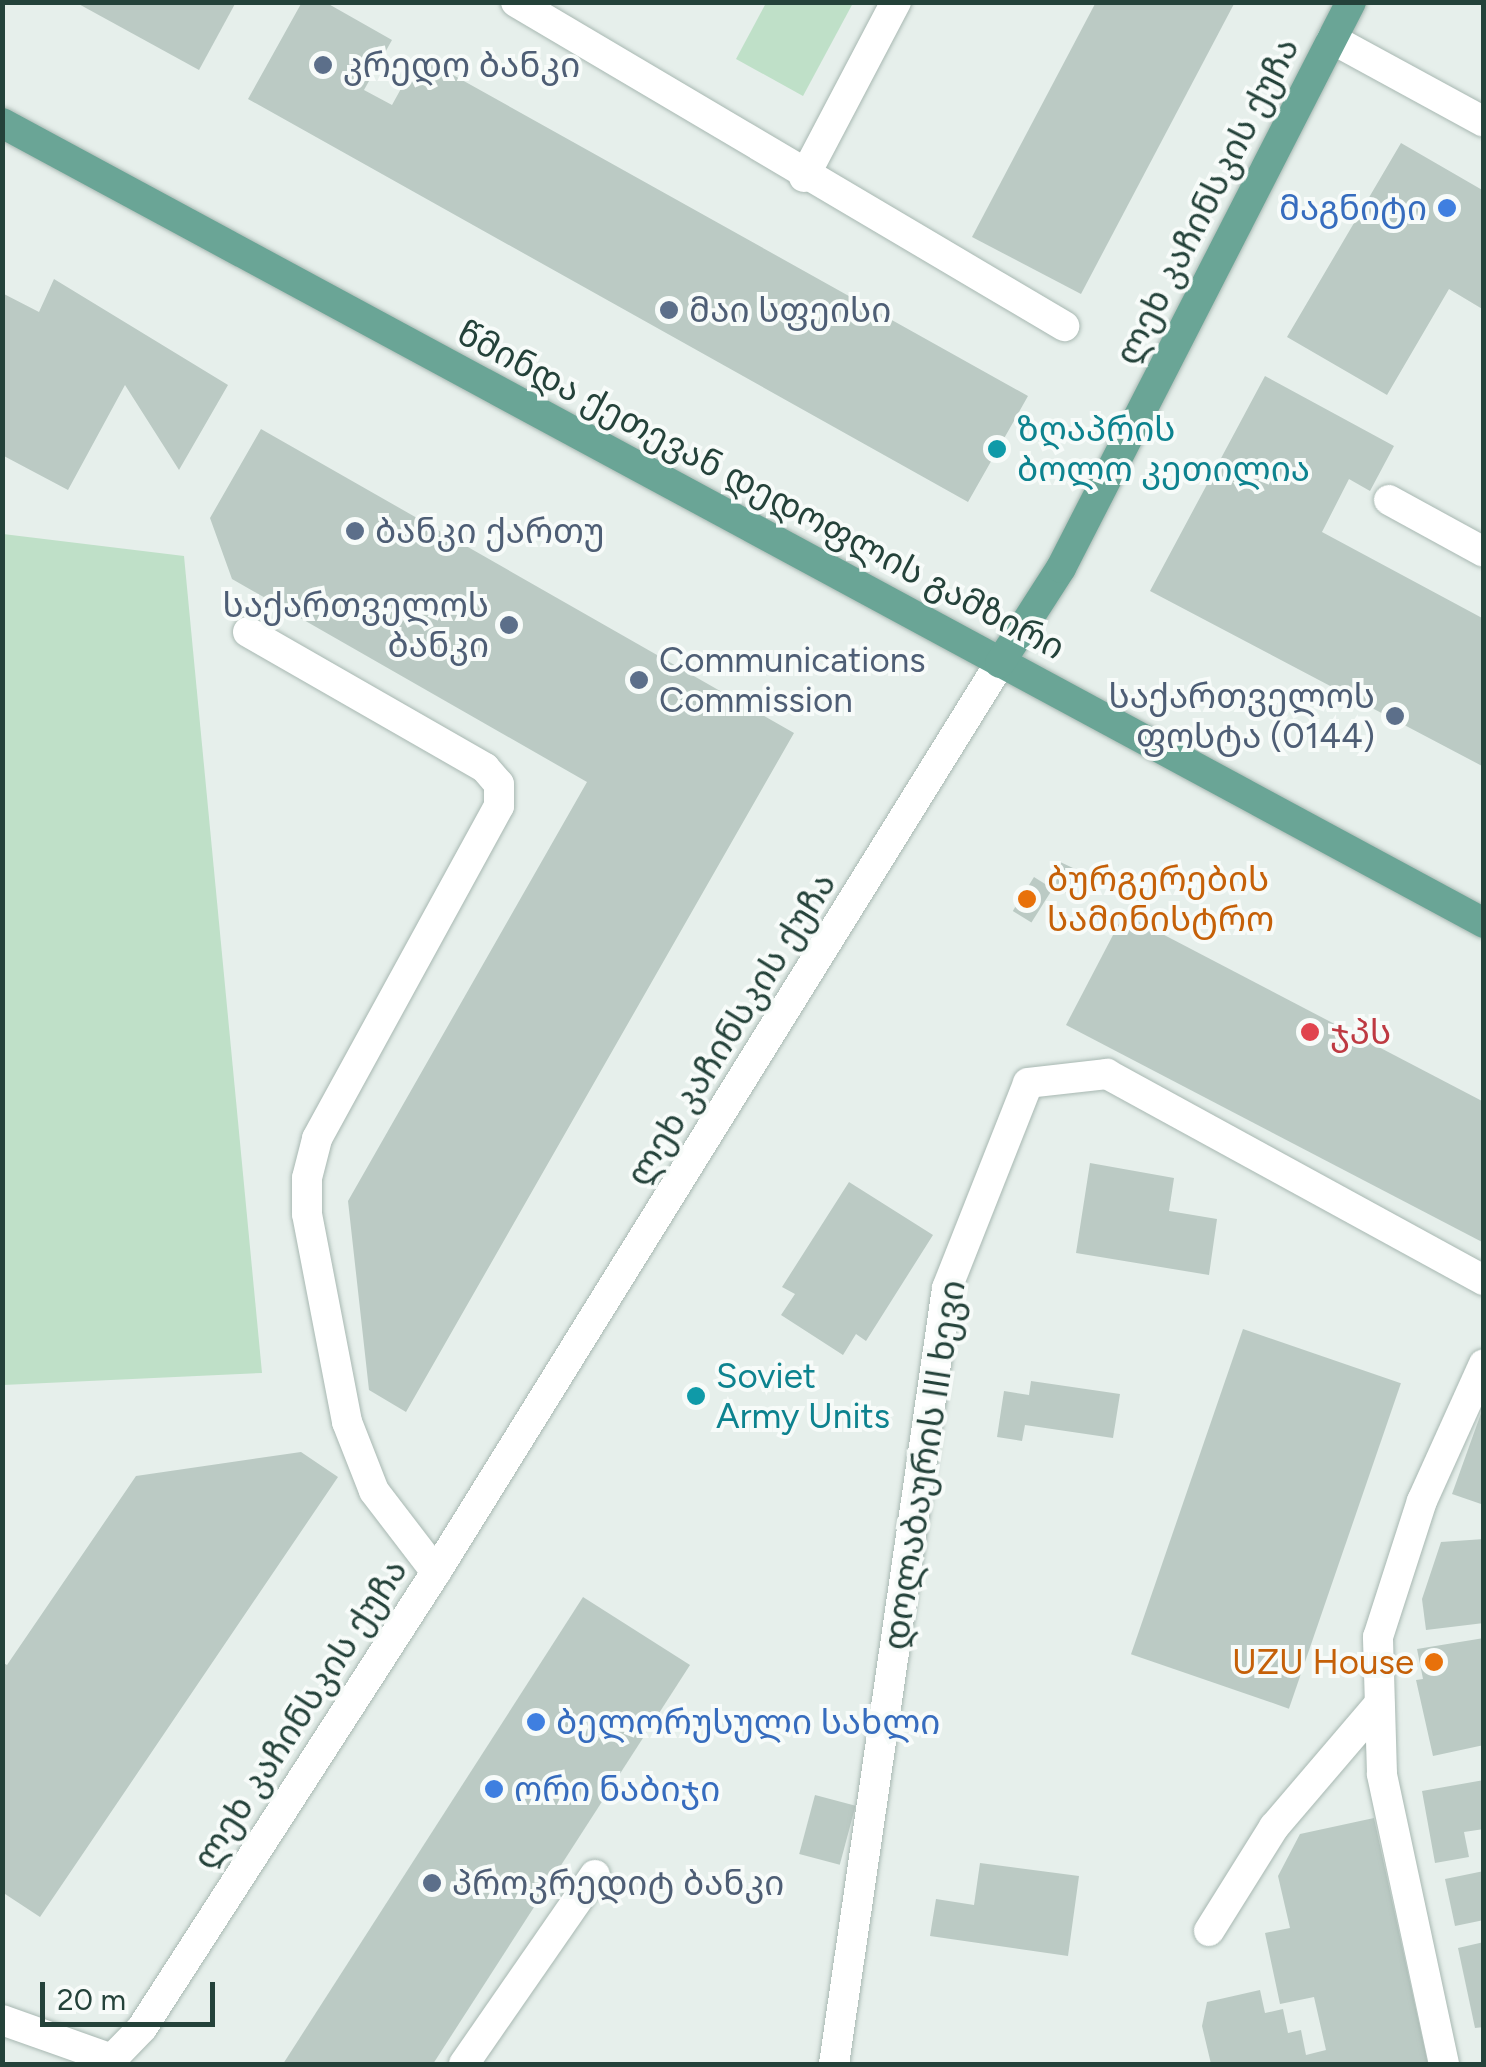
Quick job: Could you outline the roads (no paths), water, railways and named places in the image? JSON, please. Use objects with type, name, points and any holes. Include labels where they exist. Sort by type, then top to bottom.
[{"type":"main road","name":"ლეხ კაჩინსკის ქუჩა","points":[[1000,663],[1061,568],[1351,2]]},
{"type":"main road","name":"წმინდა ქეთევან დედოფლის გამზირი","points":[[2,122],[1484,924]]},
{"type":"street","points":[[516,2],[804,176],[1064,326]]},
{"type":"street","points":[[804,176],[896,2]]},
{"type":"street","points":[[1332,40],[1484,122]]},
{"type":"street","points":[[1389,500],[1484,552]]},
{"type":"street","points":[[248,632],[485,768],[499,784],[499,806],[318,1139],[306,1178],[307,1214],[347,1422],[374,1491],[436,1572]]},
{"type":"street","name":"ლეხ კაჩინსკის ქუჩა","points":[[112,2063],[142,2028],[436,1572],[1000,663]]},
{"type":"street","name":"დოლაბაურის III ხევი","points":[[834,2064],[947,1288],[1028,1083],[1106,1074],[1484,1280]]},
{"type":"street","points":[[1444,2064],[1382,1774],[1378,1637],[1422,1501],[1484,1364]]},
{"type":"street","points":[[1209,1931],[1274,1827],[1380,1704]]},
{"type":"street","points":[[464,2064],[594,1875]]},
{"type":"street","points":[[2,2020],[112,2063]]},
{"type":"place","name":"კრედო ბანკი","points":[[323,65]]},
{"type":"place","name":"მაგნიტი","points":[[1447,208]]},
{"type":"place","name":"მაი სფეისი","points":[[669,310]]},
{"type":"place","name":"ზღაპრის ბოლო კეთილია","points":[[997,449]]},
{"type":"place","name":"ბანკი ქართუ","points":[[355,531]]},
{"type":"place","name":"საქართველოს ბანკი","points":[[509,625]]},
{"type":"place","name":"Communications Commission","points":[[639,680]]},
{"type":"place","name":"საქართველოს ფოსტა (0144)","points":[[1395,716]]},
{"type":"place","name":"ბურგერების სამინისტრო","points":[[1027,899]]},
{"type":"place","name":"ჯპს","points":[[1310,1032]]},
{"type":"place","name":"Soviet Army Units","points":[[696,1396]]},
{"type":"place","name":"UZU House","points":[[1434,1662]]},
{"type":"place","name":"ბელორუსული სახლი","points":[[536,1722]]},
{"type":"place","name":"ორი ნაბიჯი","points":[[494,1789]]},
{"type":"place","name":"პროკრედიტ ბანკი","points":[[432,1883]]}]
